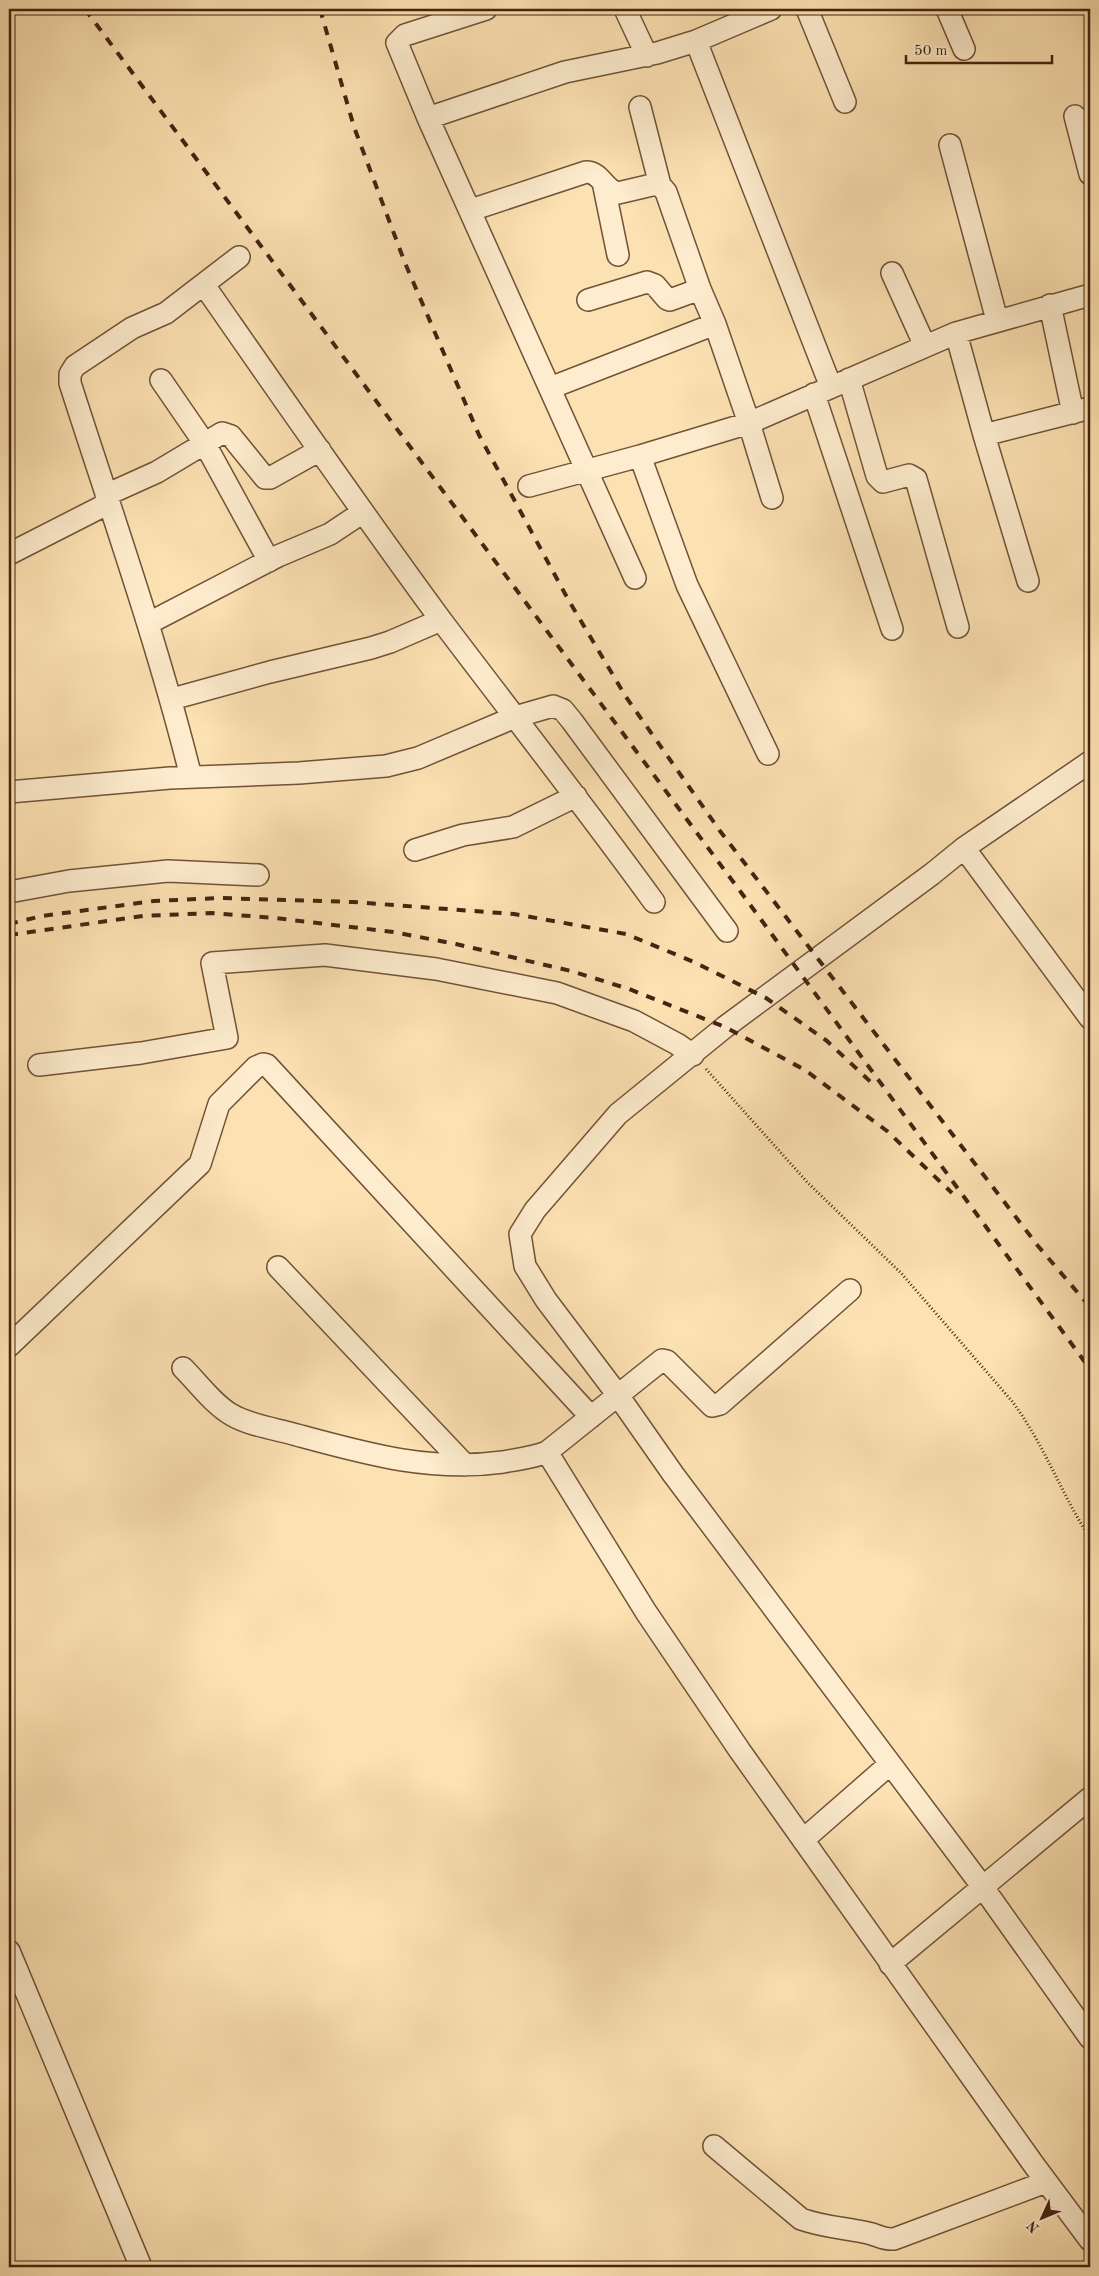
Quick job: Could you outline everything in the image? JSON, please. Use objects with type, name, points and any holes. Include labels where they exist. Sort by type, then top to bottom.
[{"type":"street","points":[[486,9],[405,35],[397,43],[428,118],[635,578]]},
{"type":"street","points":[[625,9],[647,56]]},
{"type":"street","points":[[428,118],[565,72],[647,56],[696,40],[772,9]]},
{"type":"street","points":[[807,9],[845,102]]},
{"type":"street","points":[[947,9],[964,48]]},
{"type":"street","points":[[696,40],[831,386],[877,476],[883,482],[909,475],[916,479],[958,627]]},
{"type":"street","points":[[640,107],[660,185],[666,192],[700,289],[715,324],[772,498]]},
{"type":"street","points":[[1075,116],[1090,174]]},
{"type":"street","points":[[950,145],[997,320]]},
{"type":"street","points":[[471,210],[586,172],[597,175],[613,192],[618,193],[660,185]]},
{"type":"street","points":[[604,182],[618,255]]},
{"type":"street","points":[[191,777],[172,699],[70,383],[70,374],[75,366],[132,328],[166,313],[240,257]]},
{"type":"street","points":[[892,273],[925,346]]},
{"type":"street","points":[[588,300],[647,282],[655,284],[667,299],[670,300],[700,289]]},
{"type":"street","points":[[204,285],[441,620],[576,796],[654,902]]},
{"type":"street","points":[[529,486],[640,456],[749,423],[956,333],[1090,295]]},
{"type":"street","points":[[984,435],[1082,410],[1050,305]]},
{"type":"street","points":[[550,388],[715,324]]},
{"type":"street","points":[[956,333],[984,435],[1028,581]]},
{"type":"street","points":[[161,380],[205,444],[269,561]]},
{"type":"street","points":[[831,386],[892,629]]},
{"type":"street","points":[[9,554],[157,472],[222,433],[227,433],[265,478],[270,478],[320,450]]},
{"type":"street","points":[[640,456],[687,585],[768,754]]},
{"type":"street","points":[[149,623],[269,561],[330,534],[363,512]]},
{"type":"street","points":[[172,699],[270,672],[370,648],[390,642],[441,620]]},
{"type":"street","points":[[9,792],[191,777],[299,773],[386,766],[418,758],[515,717],[553,706],[563,710],[727,931]]},
{"type":"street","points":[[1090,762],[964,848],[932,874],[725,1026],[618,1114],[535,1210],[520,1234],[525,1266],[546,1300],[617,1394],[673,1474],[982,1886],[1090,2038]]},
{"type":"street","points":[[416,850],[462,835],[512,827],[576,796]]},
{"type":"street","points":[[964,848],[1090,1018]]},
{"type":"street","points":[[9,892],[69,881],[168,871],[258,875]]},
{"type":"street","points":[[39,1065],[141,1053],[227,1038],[212,963],[325,955],[436,969],[557,993],[634,1021],[693,1054]]},
{"type":"street","points":[[9,1346],[200,1164],[219,1104],[256,1067],[263,1064],[268,1065],[592,1417]]},
{"type":"street","points":[[278,1267],[464,1465]]},
{"type":"street","points":[[184,1368],[224,1410],[246,1421],[360,1452],[431,1465],[464,1465],[533,1457],[547,1452],[592,1417],[617,1394],[662,1360],[667,1361],[705,1401],[712,1406],[720,1404],[850,1290]]},
{"type":"street","points":[[547,1452],[646,1612],[803,1840],[1046,2182],[1090,2240]]},
{"type":"street","points":[[803,1840],[890,1764]]},
{"type":"street","points":[[890,1964],[1090,1798]]},
{"type":"street","points":[[9,1951],[140,2267]]},
{"type":"street","points":[[714,2146],[801,2219],[816,2224],[872,2234],[887,2240],[1046,2182]]},
{"type":"path","points":[[693,1054],[808,1183],[901,1273],[1011,1400],[1051,1464],[1090,1538]]},
{"type":"railway","points":[[85,9],[743,895],[1090,1369]]},
{"type":"railway","points":[[320,9],[354,127],[405,263],[479,435],[569,601],[626,697],[720,831],[1038,1246],[1090,1307]]},
{"type":"railway","points":[[9,924],[42,916],[154,901],[220,898],[353,902],[514,914],[626,934],[694,962],[766,998],[827,1041],[875,1086]]},
{"type":"railway","points":[[9,935],[143,916],[211,913],[275,918],[393,932],[456,944],[571,971],[629,989],[725,1027],[805,1070],[887,1131],[952,1193]]}]
